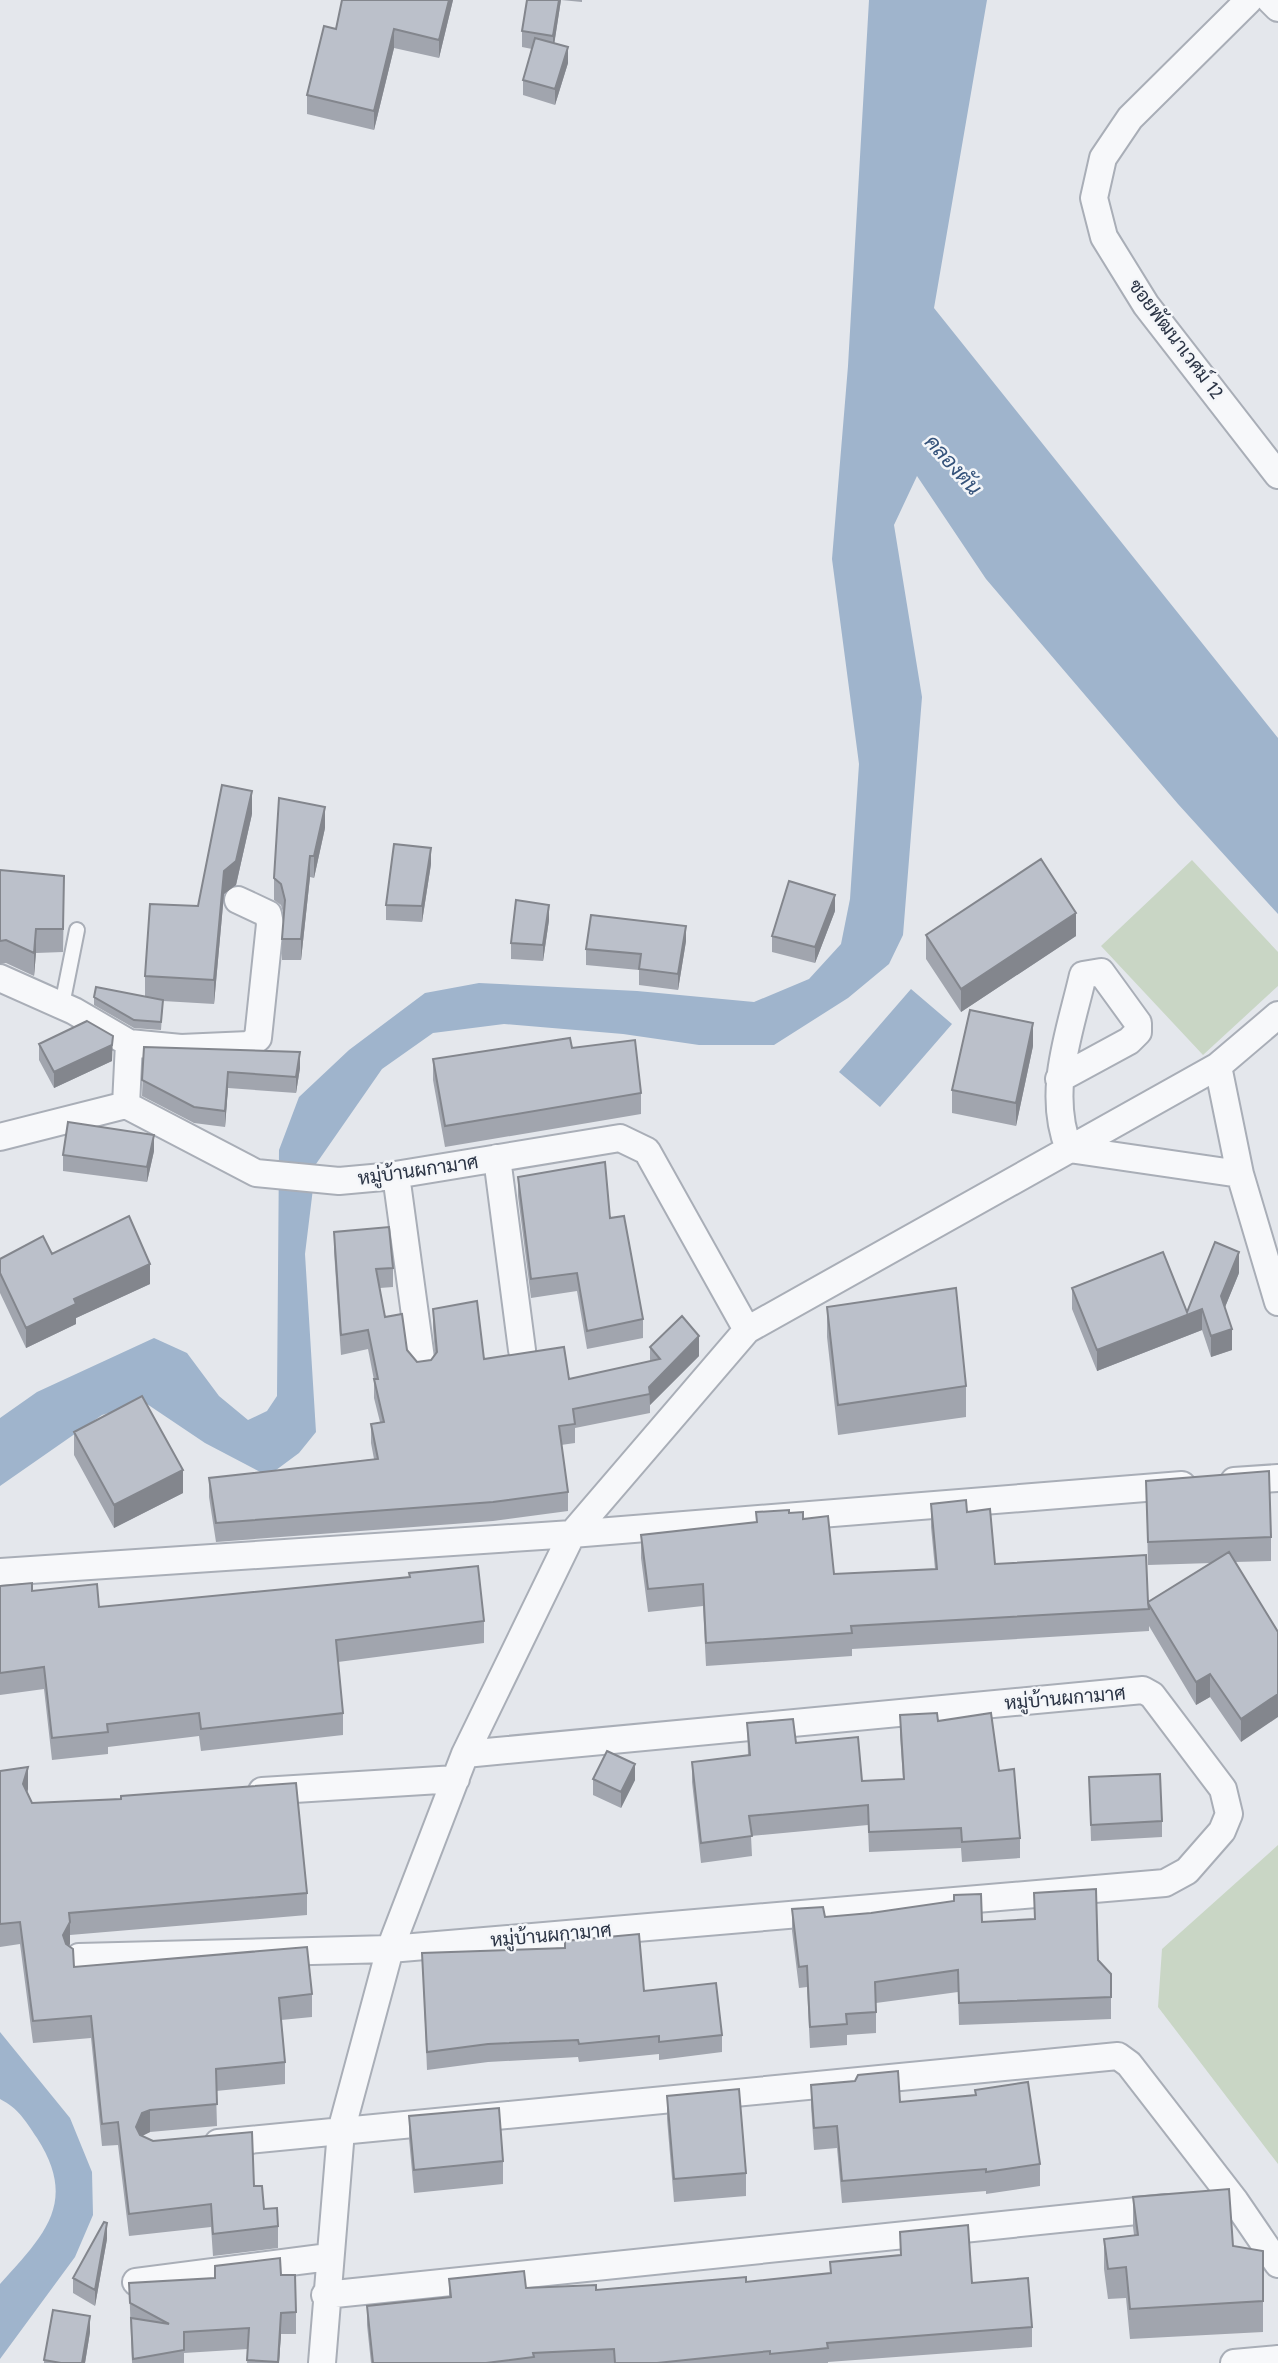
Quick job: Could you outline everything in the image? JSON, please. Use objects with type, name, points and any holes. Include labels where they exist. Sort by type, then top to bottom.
[{"type":"street","name":"ซอยพัฒนาเวศม์ 12","points":[[1249,0],[1130,118],[1102,159],[1094,198],[1104,237],[1146,305],[1278,475]]},
{"type":"street","points":[[1270,0],[1278,8]]},
{"type":"street","points":[[0,978],[62,1005],[129,1043],[181,1048],[248,1045],[258,1038],[270,924],[268,914],[239,900]]},
{"type":"street","points":[[322,2363],[325,2295],[341,2131],[390,1949],[465,1754],[572,1534],[747,1330],[1218,1066],[1278,1015]]},
{"type":"street","points":[[0,1137],[126,1105],[129,1043]]},
{"type":"street","points":[[1218,1066],[1240,1174],[1278,1302]]},
{"type":"street","points":[[1059,1079],[1059,1125],[1069,1149]]},
{"type":"street","name":"หมู่บ้านผกามาศ","points":[[126,1105],[256,1173],[339,1181],[396,1175],[620,1138],[644,1147],[747,1330]]},
{"type":"street","points":[[1069,1149],[1240,1174]]},
{"type":"street","points":[[497,1158],[522,1350]]},
{"type":"street","points":[[396,1175],[422,1366]]},
{"type":"street","points":[[0,1572],[572,1534],[1278,1478]]},
{"type":"street","name":"หมู่บ้านผกามาศ","points":[[390,1949],[1165,1882],[1187,1871],[1223,1831],[1229,1814],[1223,1789],[1152,1695],[1143,1690],[465,1754]]},
{"type":"street","points":[[233,1793],[456,1779]]},
{"type":"street","points":[[79,1957],[390,1949]]},
{"type":"street","points":[[193,2145],[1118,2056],[1129,2064],[1235,2201],[1278,2264]]},
{"type":"street","points":[[325,2295],[1235,2201]]},
{"type":"street","points":[[136,2282],[329,2256]]},
{"type":"street","points":[[1234,2363],[1278,2359]]},
{"type":"lane","points":[[62,1005],[77,929]]},
{"type":"green space","points":[[1192,860],[1278,952],[1278,986],[1203,1055],[1101,946]]},
{"type":"green space","points":[[1278,1845],[1278,2164],[1158,2007],[1162,1949]]},
{"type":"water","name":"คลองตัน","points":[[869,0],[987,0],[934,308],[1278,738],[1278,914],[1178,804],[986,579],[917,476],[894,525],[922,697],[903,935],[889,964],[848,998],[774,1045],[699,1045],[623,1034],[504,1024],[433,1033],[382,1069],[316,1164],[305,1254],[316,1432],[299,1453],[268,1476],[205,1443],[144,1402],[102,1415],[0,1486],[0,1418],[37,1392],[154,1338],[187,1353],[219,1396],[248,1420],[267,1411],[277,1396],[279,1150],[299,1097],[349,1050],[425,993],[479,983],[637,991],[754,1002],[809,979],[841,944],[850,899],[859,764],[832,559],[848,366]]},
{"type":"water","points":[[911,989],[952,1024],[880,1107],[839,1072]]},
{"type":"water","points":[[0,2032],[70,2118],[92,2172],[93,2215],[75,2257],[0,2359],[0,2284],[42,2234],[55,2200],[55,2181],[49,2161],[25,2120],[0,2099]]},
{"type":"building","points":[[342,0],[449,0],[439,40],[394,29],[374,111],[307,95],[324,26],[336,29]]},
{"type":"building","points":[[527,0],[559,0],[553,36],[522,31]]},
{"type":"building","points":[[535,38],[568,47],[555,89],[523,80]]},
{"type":"building","points":[[222,785],[252,791],[236,861],[224,871],[214,980],[145,976],[150,904],[198,906]]},
{"type":"building","points":[[279,798],[325,807],[314,856],[310,856],[301,939],[282,939],[285,900],[281,884],[274,878]]},
{"type":"building","points":[[394,844],[431,848],[422,906],[386,905]]},
{"type":"building","points":[[1041,859],[1076,913],[961,989],[926,935]]},
{"type":"building","points":[[0,870],[64,876],[63,929],[36,929],[34,953],[6,940],[0,941]]},
{"type":"building","points":[[789,881],[835,895],[815,947],[772,936]]},
{"type":"building","points":[[516,900],[549,905],[543,945],[511,943]]},
{"type":"building","points":[[591,915],[686,926],[678,974],[639,969],[641,954],[586,949]]},
{"type":"building","points":[[96,987],[163,1000],[161,1022],[134,1020],[94,997]]},
{"type":"building","points":[[970,1010],[1033,1023],[1016,1103],[952,1090]]},
{"type":"building","points":[[87,1021],[113,1036],[112,1045],[54,1072],[39,1044]]},
{"type":"building","points":[[570,1038],[572,1048],[635,1040],[641,1093],[445,1126],[433,1059]]},
{"type":"building","points":[[144,1047],[300,1052],[296,1077],[228,1072],[225,1111],[194,1107],[142,1080]]},
{"type":"building","points":[[68,1122],[154,1135],[147,1167],[63,1155]]},
{"type":"building","points":[[605,1162],[610,1218],[624,1216],[643,1319],[587,1331],[577,1273],[531,1279],[518,1177]]},
{"type":"building","points":[[129,1216],[150,1264],[74,1299],[76,1304],[26,1328],[0,1273],[0,1259],[43,1236],[52,1254]]},
{"type":"building","points":[[389,1227],[393,1268],[376,1269],[385,1317],[402,1314],[407,1350],[417,1362],[431,1360],[437,1352],[433,1309],[477,1301],[484,1359],[564,1347],[569,1379],[660,1359],[650,1347],[682,1316],[699,1336],[649,1387],[650,1394],[573,1409],[575,1424],[559,1426],[568,1492],[493,1502],[216,1523],[209,1478],[378,1459],[371,1424],[384,1422],[374,1379],[378,1379],[368,1330],[341,1335],[334,1232]]},
{"type":"building","points":[[1215,1242],[1239,1252],[1221,1296],[1232,1329],[1211,1336],[1202,1309],[1097,1350],[1072,1288],[1163,1252],[1187,1312]]},
{"type":"building","points":[[956,1288],[966,1386],[838,1405],[827,1307]]},
{"type":"building","points":[[142,1396],[183,1470],[114,1505],[74,1432]]},
{"type":"building","points":[[1269,1471],[1271,1537],[1148,1542],[1146,1481]]},
{"type":"building","points":[[966,1500],[967,1512],[990,1509],[995,1564],[1146,1555],[1148,1602],[1229,1552],[1278,1632],[1278,1694],[1241,1719],[1210,1674],[1196,1682],[1148,1603],[1149,1609],[851,1626],[852,1633],[706,1643],[703,1584],[648,1589],[641,1535],[757,1522],[756,1512],[803,1512],[803,1519],[828,1516],[834,1574],[937,1569],[931,1504]]},
{"type":"building","points":[[478,1566],[484,1621],[336,1640],[343,1713],[201,1729],[199,1713],[107,1724],[108,1732],[52,1738],[44,1667],[0,1673],[0,1586],[32,1583],[32,1591],[97,1584],[99,1607],[410,1577],[409,1573]]},
{"type":"building","points":[[937,1713],[938,1721],[991,1713],[999,1771],[1014,1769],[1020,1838],[962,1842],[961,1828],[869,1832],[868,1805],[749,1816],[752,1836],[701,1843],[692,1762],[750,1755],[747,1723],[793,1719],[796,1743],[858,1737],[862,1781],[904,1779],[900,1715]]},
{"type":"building","points":[[607,1751],[635,1764],[621,1792],[593,1779]]},
{"type":"building","points":[[28,1767],[23,1784],[32,1803],[121,1799],[121,1796],[296,1783],[307,1893],[69,1913],[70,1922],[63,1935],[66,1944],[73,1949],[74,1967],[307,1947],[312,1994],[279,1998],[285,2062],[216,2069],[217,2104],[150,2110],[142,2113],[136,2127],[140,2135],[153,2141],[252,2132],[254,2186],[262,2186],[264,2209],[277,2208],[278,2226],[213,2234],[211,2204],[129,2214],[118,2122],[102,2124],[91,2016],[33,2021],[20,1922],[0,1924],[0,1771]]},
{"type":"building","points":[[1160,1774],[1162,1821],[1091,1825],[1089,1777]]},
{"type":"building","points":[[1096,1889],[1098,1960],[1111,1974],[1111,1997],[959,2003],[958,1970],[875,1982],[876,2012],[846,2014],[847,2024],[810,2027],[807,1966],[799,1967],[792,1909],[823,1907],[825,1917],[954,1901],[954,1895],[981,1894],[982,1922],[1035,1919],[1034,1893]]},
{"type":"building","points":[[639,1934],[644,1991],[716,1983],[722,2035],[659,2042],[659,2036],[579,2044],[578,2040],[488,2044],[427,2052],[422,1953],[565,1948],[565,1941]]},
{"type":"building","points":[[898,2071],[900,2102],[976,2095],[975,2090],[1028,2082],[1040,2164],[986,2172],[986,2169],[842,2181],[837,2126],[814,2128],[811,2085],[855,2081],[858,2075]]},
{"type":"building","points":[[739,2089],[746,2173],[674,2179],[667,2096]]},
{"type":"building","points":[[499,2108],[503,2161],[414,2170],[409,2116]]},
{"type":"building","points":[[1229,2189],[1233,2246],[1263,2251],[1263,2301],[1130,2309],[1126,2267],[1108,2269],[1104,2239],[1138,2235],[1133,2197]]},
{"type":"building","points":[[104,2222],[107,2223],[95,2290],[73,2278]]},
{"type":"building","points":[[968,2225],[972,2283],[1028,2278],[1032,2327],[827,2343],[828,2348],[657,2363],[615,2363],[614,2349],[533,2353],[534,2357],[486,2363],[373,2363],[367,2306],[451,2297],[449,2279],[524,2271],[526,2288],[596,2285],[596,2290],[746,2277],[746,2282],[831,2273],[830,2262],[901,2255],[900,2232]]},
{"type":"building","points":[[280,2258],[281,2275],[295,2275],[296,2312],[281,2313],[278,2362],[247,2360],[249,2328],[184,2332],[184,2350],[133,2359],[131,2318],[169,2324],[130,2303],[129,2283],[215,2278],[215,2266]]},
{"type":"building","points":[[53,2310],[90,2316],[82,2363],[44,2360]]}]
